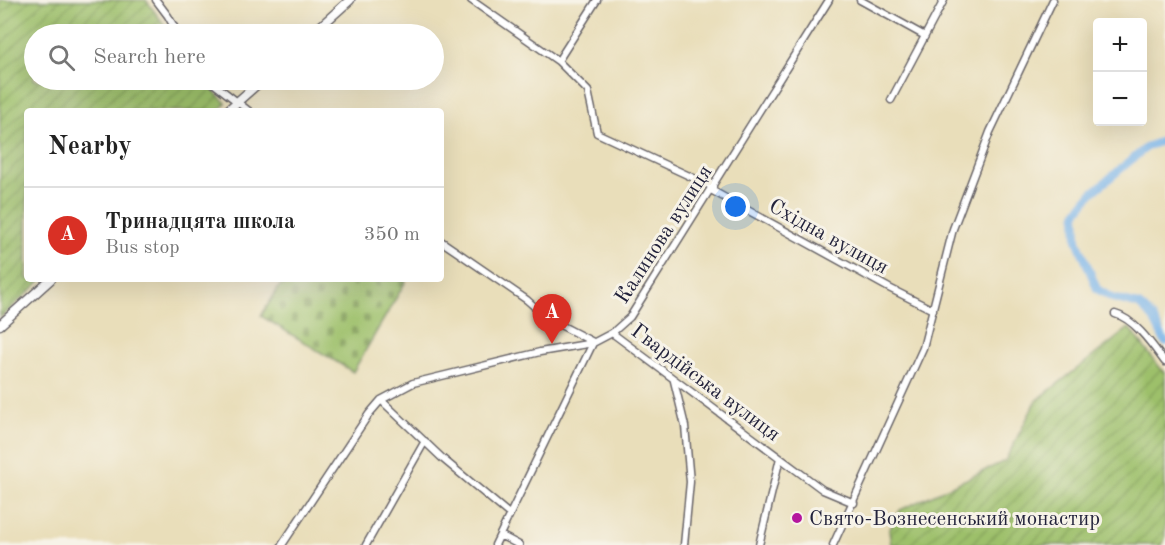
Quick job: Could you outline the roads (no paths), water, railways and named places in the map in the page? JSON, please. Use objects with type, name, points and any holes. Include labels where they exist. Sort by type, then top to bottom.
[{"type":"main road","points":[[323,24],[350,0]]},
{"type":"main road","points":[[230,108],[251,90]]},
{"type":"main road","points":[[0,325],[48,282]]},
{"type":"street","points":[[156,0],[172,24]]},
{"type":"street","name":"Східна вулиця","points":[[471,0],[558,62],[588,91],[597,133],[712,188],[889,288],[933,310]]},
{"type":"street","points":[[558,62],[597,0]]},
{"type":"street","name":"Калинова вулиця","points":[[381,400],[402,387],[442,375],[540,352],[593,343],[612,333],[630,317],[830,0]]},
{"type":"street","points":[[860,0],[925,36]]},
{"type":"street","points":[[891,100],[944,0]]},
{"type":"street","points":[[833,545],[923,348],[953,229],[986,143],[1053,0]]},
{"type":"street","points":[[222,90],[245,108]]},
{"type":"street","points":[[444,243],[527,300],[547,318],[593,343],[495,545]]},
{"type":"street","points":[[1115,314],[1126,317],[1151,343],[1165,362]]},
{"type":"street","name":"Гвардійська вулиця","points":[[612,333],[823,490],[854,503]]},
{"type":"street","points":[[674,381],[685,426],[690,482],[684,545]]},
{"type":"street","points":[[282,545],[369,414],[381,400],[443,459],[509,514]]},
{"type":"street","points":[[366,545],[425,441]]},
{"type":"street","name":"Гвардійська вулиця","points":[[759,545],[780,458]]},
{"type":"street","points":[[500,535],[519,545]]},
{"type":"waterway","points":[[1165,140],[1148,146],[1092,193],[1076,213],[1077,240],[1097,289],[1112,298],[1139,305],[1153,318],[1165,342]]},
{"type":"place","name":"Тринадцята школа","points":[[552,344]]},
{"type":"place","name":"Cвято-Вознесенський монастир","points":[[797,518]]}]
